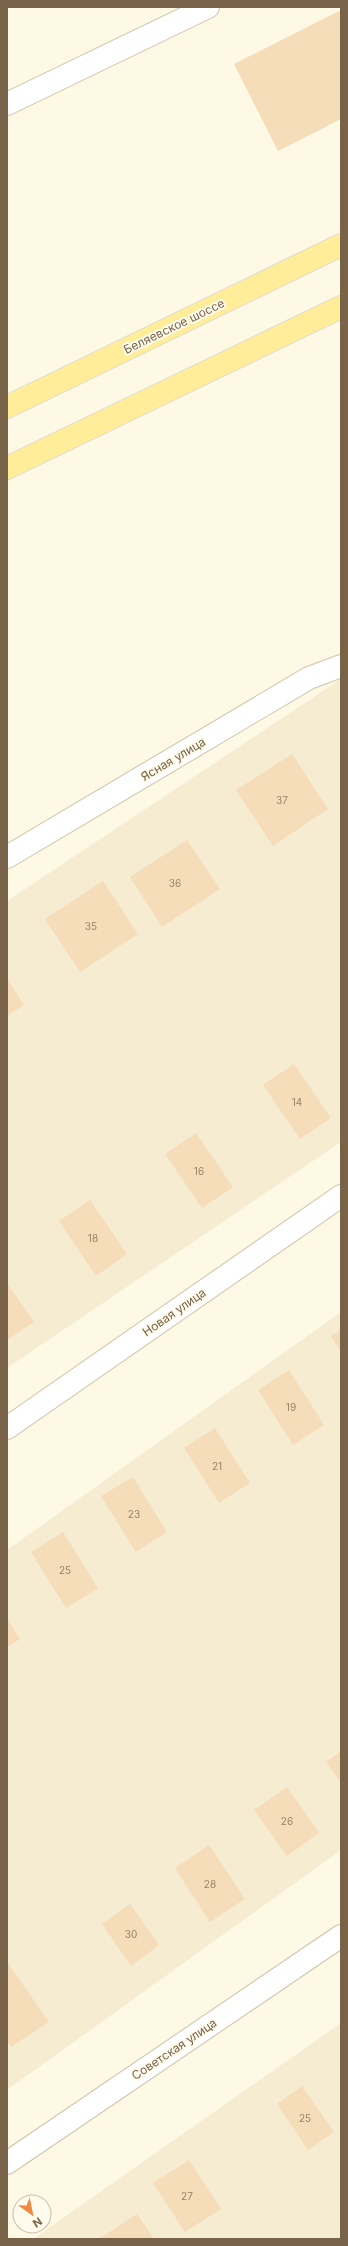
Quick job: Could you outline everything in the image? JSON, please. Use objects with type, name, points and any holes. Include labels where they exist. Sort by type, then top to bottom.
[{"type":"main road","name":"Беляевское шоссе","points":[[7,407],[341,245]]},
{"type":"main road","points":[[7,468],[341,307]]},
{"type":"street","points":[[7,104],[208,7]]},
{"type":"street","name":"Ясная улица","points":[[7,857],[309,678],[341,666]]},
{"type":"street","name":"Новая улица","points":[[7,1428],[341,1196]]},
{"type":"street","name":"Советская улица","points":[[7,2163],[341,1936]]},
{"type":"shaded area","points":[[341,679],[341,1142],[7,1368],[7,901]]},
{"type":"shaded area","points":[[341,1312],[341,1850],[7,2090],[7,1550]]},
{"type":"shaded area","points":[[341,2023],[341,2239],[33,2239],[40,2234],[52,2234],[52,2226]]},
{"type":"building","points":[[341,10],[341,119],[278,151],[234,64]]},
{"type":"building","points":[[292,754],[328,809],[273,846],[236,790]]},
{"type":"building","points":[[187,840],[220,889],[162,927],[130,877]]},
{"type":"building","points":[[103,881],[138,934],[80,972],[45,919]]},
{"type":"building","points":[[7,978],[24,1005],[7,1016]]},
{"type":"building","points":[[294,1064],[331,1118],[300,1139],[263,1085]]},
{"type":"building","points":[[196,1133],[233,1187],[202,1208],[165,1154]]},
{"type":"building","points":[[90,1200],[127,1254],[96,1276],[59,1221]]},
{"type":"building","points":[[7,1283],[34,1322],[7,1340]]},
{"type":"building","points":[[341,1330],[341,1352],[331,1336]]},
{"type":"building","points":[[289,1370],[324,1425],[293,1445],[258,1390]]},
{"type":"building","points":[[215,1428],[250,1483],[219,1503],[184,1448]]},
{"type":"building","points":[[133,1477],[167,1532],[136,1552],[101,1496]]},
{"type":"building","points":[[63,1532],[98,1588],[66,1608],[31,1552]]},
{"type":"building","points":[[7,1618],[20,1639],[7,1647]]},
{"type":"building","points":[[341,1751],[341,1783],[326,1762]]},
{"type":"building","points":[[287,1787],[319,1833],[287,1856],[254,1810]]},
{"type":"building","points":[[209,1845],[245,1899],[210,1922],[175,1868]]},
{"type":"building","points":[[130,1904],[159,1945],[131,1966],[102,1924]]},
{"type":"building","points":[[7,1962],[49,2022],[11,2047],[7,2041]]},
{"type":"building","points":[[302,2086],[334,2132],[308,2150],[277,2104]]},
{"type":"building","points":[[189,2160],[221,2209],[185,2232],[153,2183]]},
{"type":"building","points":[[137,2214],[154,2239],[99,2239]]}]
